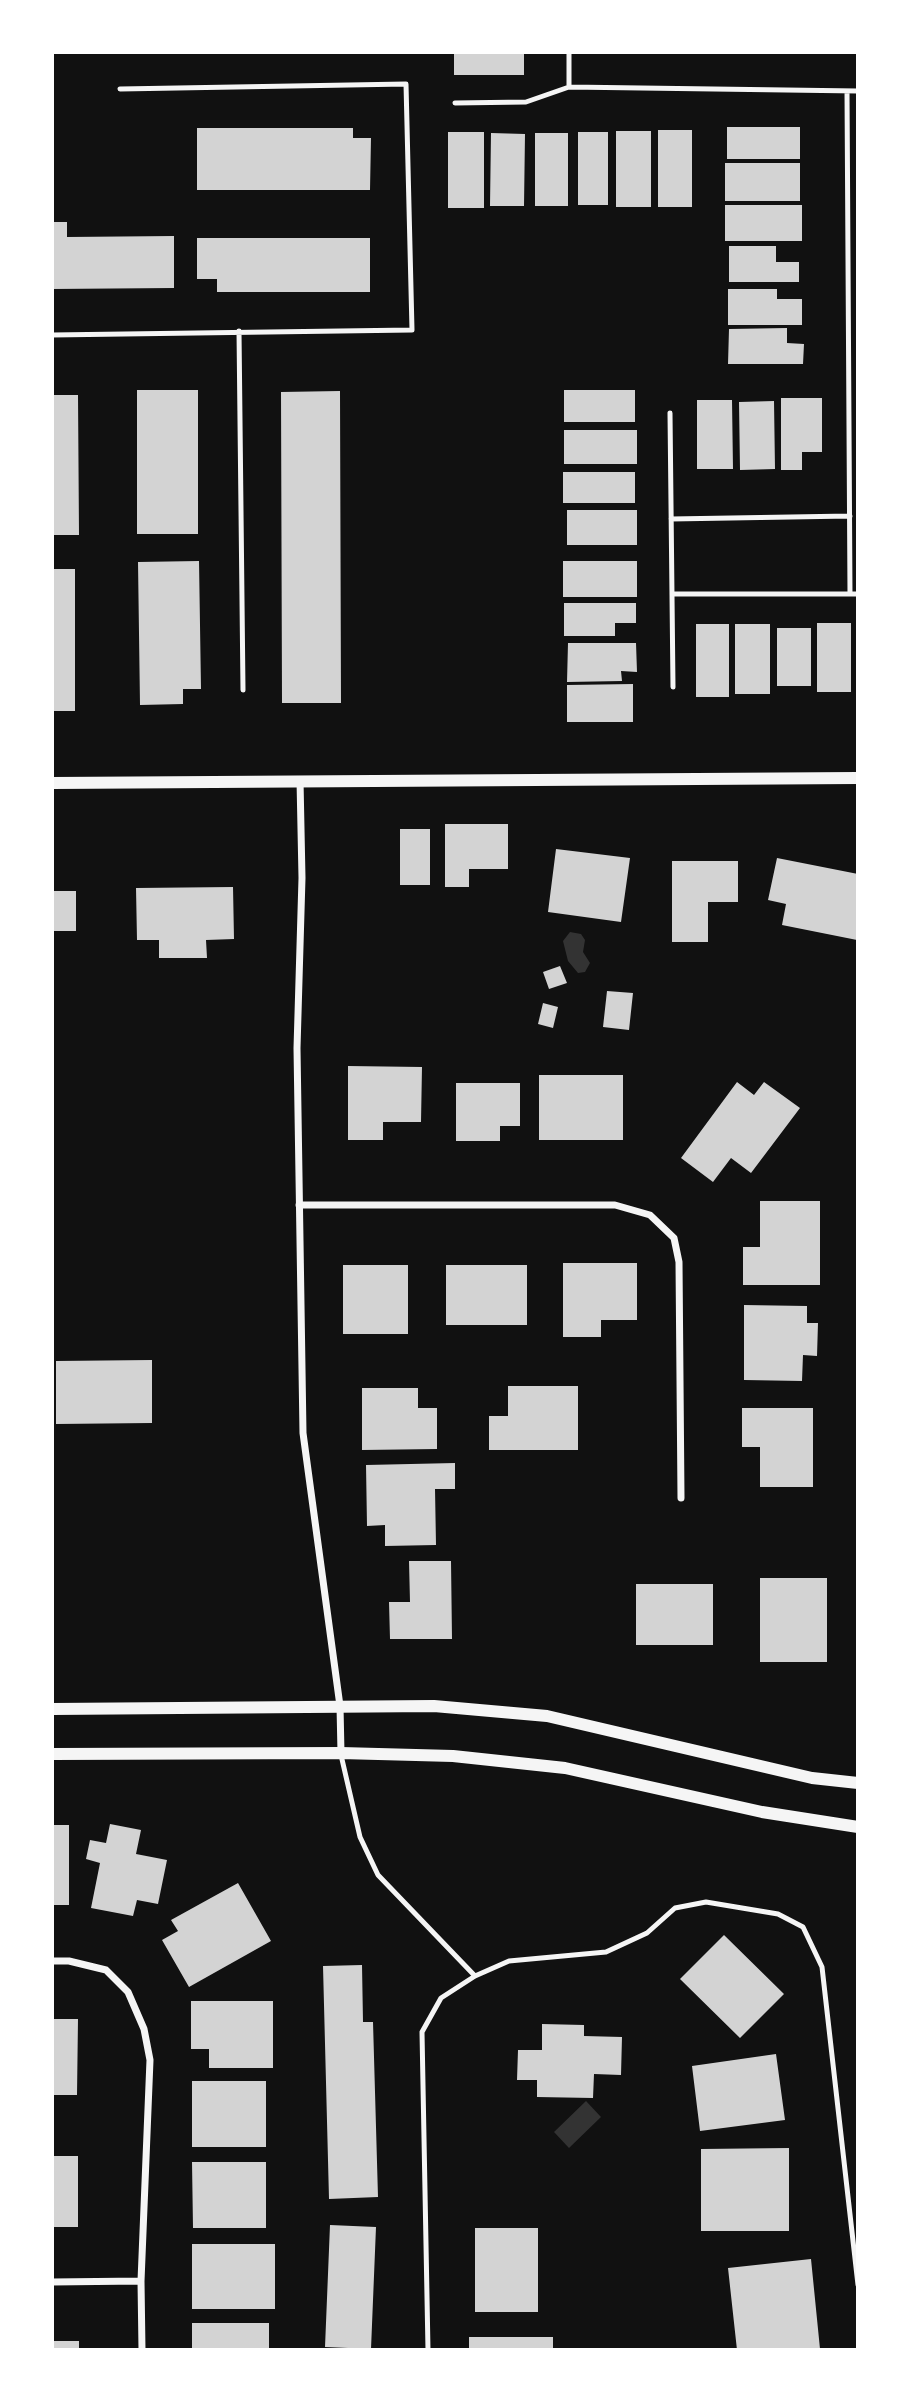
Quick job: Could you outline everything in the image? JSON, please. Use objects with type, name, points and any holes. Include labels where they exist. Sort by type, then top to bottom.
[{"type":"street","points":[[52,783],[300,779],[858,778]]},
{"type":"street","points":[[300,779],[302,878],[297,1048],[303,1433],[340,1706],[341,1753]]},
{"type":"street","points":[[299,1205],[615,1205],[650,1215],[674,1238],[679,1262],[681,1498]]},
{"type":"street","points":[[52,1709],[434,1706],[547,1716],[812,1778],[858,1783]]},
{"type":"street","points":[[52,1754],[341,1753],[453,1756],[565,1768],[762,1812],[858,1827]]},
{"type":"street","points":[[52,1961],[106,1970],[128,1992],[144,2029],[150,2060],[141,2281],[142,2350]]},
{"type":"street","points":[[52,2282],[141,2281]]},
{"type":"lane","points":[[569,52],[569,87]]},
{"type":"lane","points":[[52,335],[412,330],[406,84],[120,89]]},
{"type":"lane","points":[[455,103],[527,102],[569,87],[858,91]]},
{"type":"lane","points":[[847,91],[850,594]]},
{"type":"lane","points":[[239,331],[243,690]]},
{"type":"lane","points":[[670,413],[673,687]]},
{"type":"lane","points":[[671,519],[849,516]]},
{"type":"lane","points":[[672,594],[858,594]]},
{"type":"lane","points":[[341,1753],[359,1838],[378,1875],[475,1976]]},
{"type":"lane","points":[[428,2350],[422,2032],[441,1998],[475,1976],[509,1961],[606,1951],[647,1933],[675,1908],[706,1902],[778,1914],[803,1927],[821,1967],[858,2285]]},
{"type":"shaded area","points":[[570,932],[581,934],[585,940],[583,952],[590,963],[585,972],[578,973],[568,961],[563,941]]},
{"type":"shaded area","points":[[586,2101],[601,2117],[569,2148],[554,2132]]},
{"type":"building","points":[[454,52],[524,52],[524,75],[454,75]]},
{"type":"building","points":[[727,127],[800,127],[800,159],[727,159]]},
{"type":"building","points":[[197,128],[353,128],[353,138],[371,138],[370,190],[197,190]]},
{"type":"building","points":[[658,130],[692,130],[692,207],[658,207]]},
{"type":"building","points":[[616,131],[651,131],[651,207],[616,207]]},
{"type":"building","points":[[448,132],[484,132],[484,208],[448,208]]},
{"type":"building","points":[[578,132],[608,132],[608,205],[578,205]]},
{"type":"building","points":[[491,133],[525,134],[524,206],[490,206]]},
{"type":"building","points":[[535,133],[568,133],[568,206],[535,206]]},
{"type":"building","points":[[725,163],[800,163],[800,201],[725,201]]},
{"type":"building","points":[[725,205],[802,205],[802,241],[725,241]]},
{"type":"building","points":[[52,222],[67,222],[67,237],[174,236],[174,288],[52,289]]},
{"type":"building","points":[[197,238],[370,238],[370,292],[217,292],[217,279],[197,279]]},
{"type":"building","points":[[729,246],[776,246],[776,262],[799,262],[799,282],[729,282]]},
{"type":"building","points":[[728,289],[777,289],[777,299],[802,299],[802,325],[728,325]]},
{"type":"building","points":[[787,328],[787,343],[804,344],[803,364],[728,364],[729,329]]},
{"type":"building","points":[[137,390],[198,390],[198,534],[137,534]]},
{"type":"building","points":[[564,390],[635,390],[635,422],[564,422]]},
{"type":"building","points":[[340,391],[341,703],[282,703],[281,392]]},
{"type":"building","points":[[52,395],[78,395],[79,535],[52,535]]},
{"type":"building","points":[[781,398],[822,398],[822,452],[802,452],[802,470],[781,470]]},
{"type":"building","points":[[697,400],[732,400],[733,469],[697,469]]},
{"type":"building","points":[[774,401],[775,469],[740,470],[739,402]]},
{"type":"building","points":[[564,430],[637,430],[637,464],[564,464]]},
{"type":"building","points":[[563,472],[635,472],[635,503],[563,503]]},
{"type":"building","points":[[567,510],[637,510],[637,545],[567,545]]},
{"type":"building","points":[[199,561],[201,689],[183,689],[183,704],[140,705],[138,562]]},
{"type":"building","points":[[563,561],[637,561],[637,597],[563,597]]},
{"type":"building","points":[[52,569],[75,569],[75,711],[52,711]]},
{"type":"building","points":[[564,603],[636,603],[636,623],[615,623],[615,636],[564,636]]},
{"type":"building","points":[[817,623],[851,623],[851,692],[817,692]]},
{"type":"building","points":[[696,624],[729,624],[729,697],[696,697]]},
{"type":"building","points":[[735,624],[770,624],[770,694],[735,694]]},
{"type":"building","points":[[777,628],[811,628],[811,686],[777,686]]},
{"type":"building","points":[[568,643],[636,643],[637,672],[621,671],[622,681],[567,682]]},
{"type":"building","points":[[633,684],[633,722],[567,722],[567,685]]},
{"type":"building","points":[[445,824],[508,824],[508,869],[469,869],[469,887],[445,887]]},
{"type":"building","points":[[400,829],[430,829],[430,885],[400,885]]},
{"type":"building","points":[[556,849],[630,858],[621,922],[548,912]]},
{"type":"building","points":[[777,858],[858,874],[857,940],[782,925],[786,904],[768,900]]},
{"type":"building","points":[[672,861],[738,861],[738,902],[708,902],[708,942],[672,942]]},
{"type":"building","points":[[233,887],[234,939],[206,940],[207,958],[159,958],[159,940],[137,940],[136,888]]},
{"type":"building","points":[[52,891],[76,891],[76,931],[52,931]]},
{"type":"building","points":[[560,966],[567,983],[549,989],[543,972]]},
{"type":"building","points":[[607,991],[633,993],[629,1030],[603,1027]]},
{"type":"building","points":[[543,1003],[558,1007],[553,1028],[538,1024]]},
{"type":"building","points":[[348,1066],[422,1067],[421,1122],[383,1122],[383,1140],[348,1140]]},
{"type":"building","points":[[539,1075],[623,1075],[623,1140],[539,1140]]},
{"type":"building","points":[[737,1082],[754,1095],[764,1082],[800,1108],[751,1173],[731,1158],[713,1182],[681,1158]]},
{"type":"building","points":[[456,1083],[520,1083],[520,1126],[500,1126],[500,1141],[456,1141]]},
{"type":"building","points":[[760,1201],[820,1201],[820,1285],[743,1285],[743,1247],[760,1247]]},
{"type":"building","points":[[563,1263],[637,1263],[637,1320],[601,1320],[601,1337],[563,1337]]},
{"type":"building","points":[[343,1265],[408,1265],[408,1334],[343,1334]]},
{"type":"building","points":[[446,1265],[527,1265],[527,1325],[446,1325]]},
{"type":"building","points":[[744,1305],[807,1306],[807,1323],[818,1323],[817,1356],[803,1355],[802,1381],[744,1380]]},
{"type":"building","points":[[152,1360],[152,1423],[56,1424],[56,1361]]},
{"type":"building","points":[[508,1386],[578,1386],[578,1450],[489,1450],[489,1416],[508,1416]]},
{"type":"building","points":[[362,1388],[418,1388],[418,1408],[437,1408],[437,1449],[362,1450]]},
{"type":"building","points":[[742,1408],[813,1408],[813,1487],[760,1487],[760,1447],[742,1447]]},
{"type":"building","points":[[455,1463],[455,1489],[435,1489],[436,1545],[385,1546],[385,1525],[367,1526],[366,1465]]},
{"type":"building","points":[[409,1561],[451,1561],[452,1639],[390,1639],[389,1602],[410,1602]]},
{"type":"building","points":[[760,1578],[827,1578],[827,1662],[760,1662]]},
{"type":"building","points":[[636,1584],[713,1584],[713,1645],[636,1645]]},
{"type":"building","points":[[110,1824],[141,1830],[136,1854],[167,1860],[158,1904],[137,1900],[133,1916],[91,1908],[100,1863],[86,1859],[90,1840],[106,1843]]},
{"type":"building","points":[[52,1825],[69,1825],[69,1905],[52,1905]]},
{"type":"building","points":[[238,1883],[271,1941],[189,1987],[162,1940],[178,1931],[171,1920]]},
{"type":"building","points":[[724,1935],[784,1994],[740,2038],[680,1979]]},
{"type":"building","points":[[362,1965],[363,2022],[373,2022],[378,2197],[329,2199],[323,1966]]},
{"type":"building","points":[[191,2001],[273,2001],[273,2068],[209,2068],[209,2049],[191,2049]]},
{"type":"building","points":[[52,2019],[78,2019],[77,2095],[52,2095]]},
{"type":"building","points":[[542,2024],[584,2025],[584,2036],[622,2037],[621,2075],[594,2074],[593,2098],[537,2097],[537,2080],[517,2080],[518,2050],[542,2050]]},
{"type":"building","points":[[776,2054],[785,2120],[700,2131],[692,2066]]},
{"type":"building","points":[[192,2081],[266,2081],[266,2147],[192,2147]]},
{"type":"building","points":[[789,2148],[789,2231],[701,2231],[701,2149]]},
{"type":"building","points":[[52,2156],[78,2156],[78,2227],[52,2227]]},
{"type":"building","points":[[192,2162],[266,2162],[266,2228],[193,2228]]},
{"type":"building","points":[[330,2225],[376,2227],[371,2349],[325,2347]]},
{"type":"building","points":[[475,2228],[538,2228],[538,2312],[475,2312]]},
{"type":"building","points":[[192,2244],[275,2244],[275,2309],[192,2309]]},
{"type":"building","points":[[811,2259],[820,2349],[737,2350],[728,2268]]},
{"type":"building","points":[[192,2323],[269,2323],[269,2350],[192,2350]]},
{"type":"building","points":[[469,2337],[553,2337],[553,2350],[469,2350]]},
{"type":"building","points":[[52,2341],[79,2341],[79,2350],[52,2350]]}]
